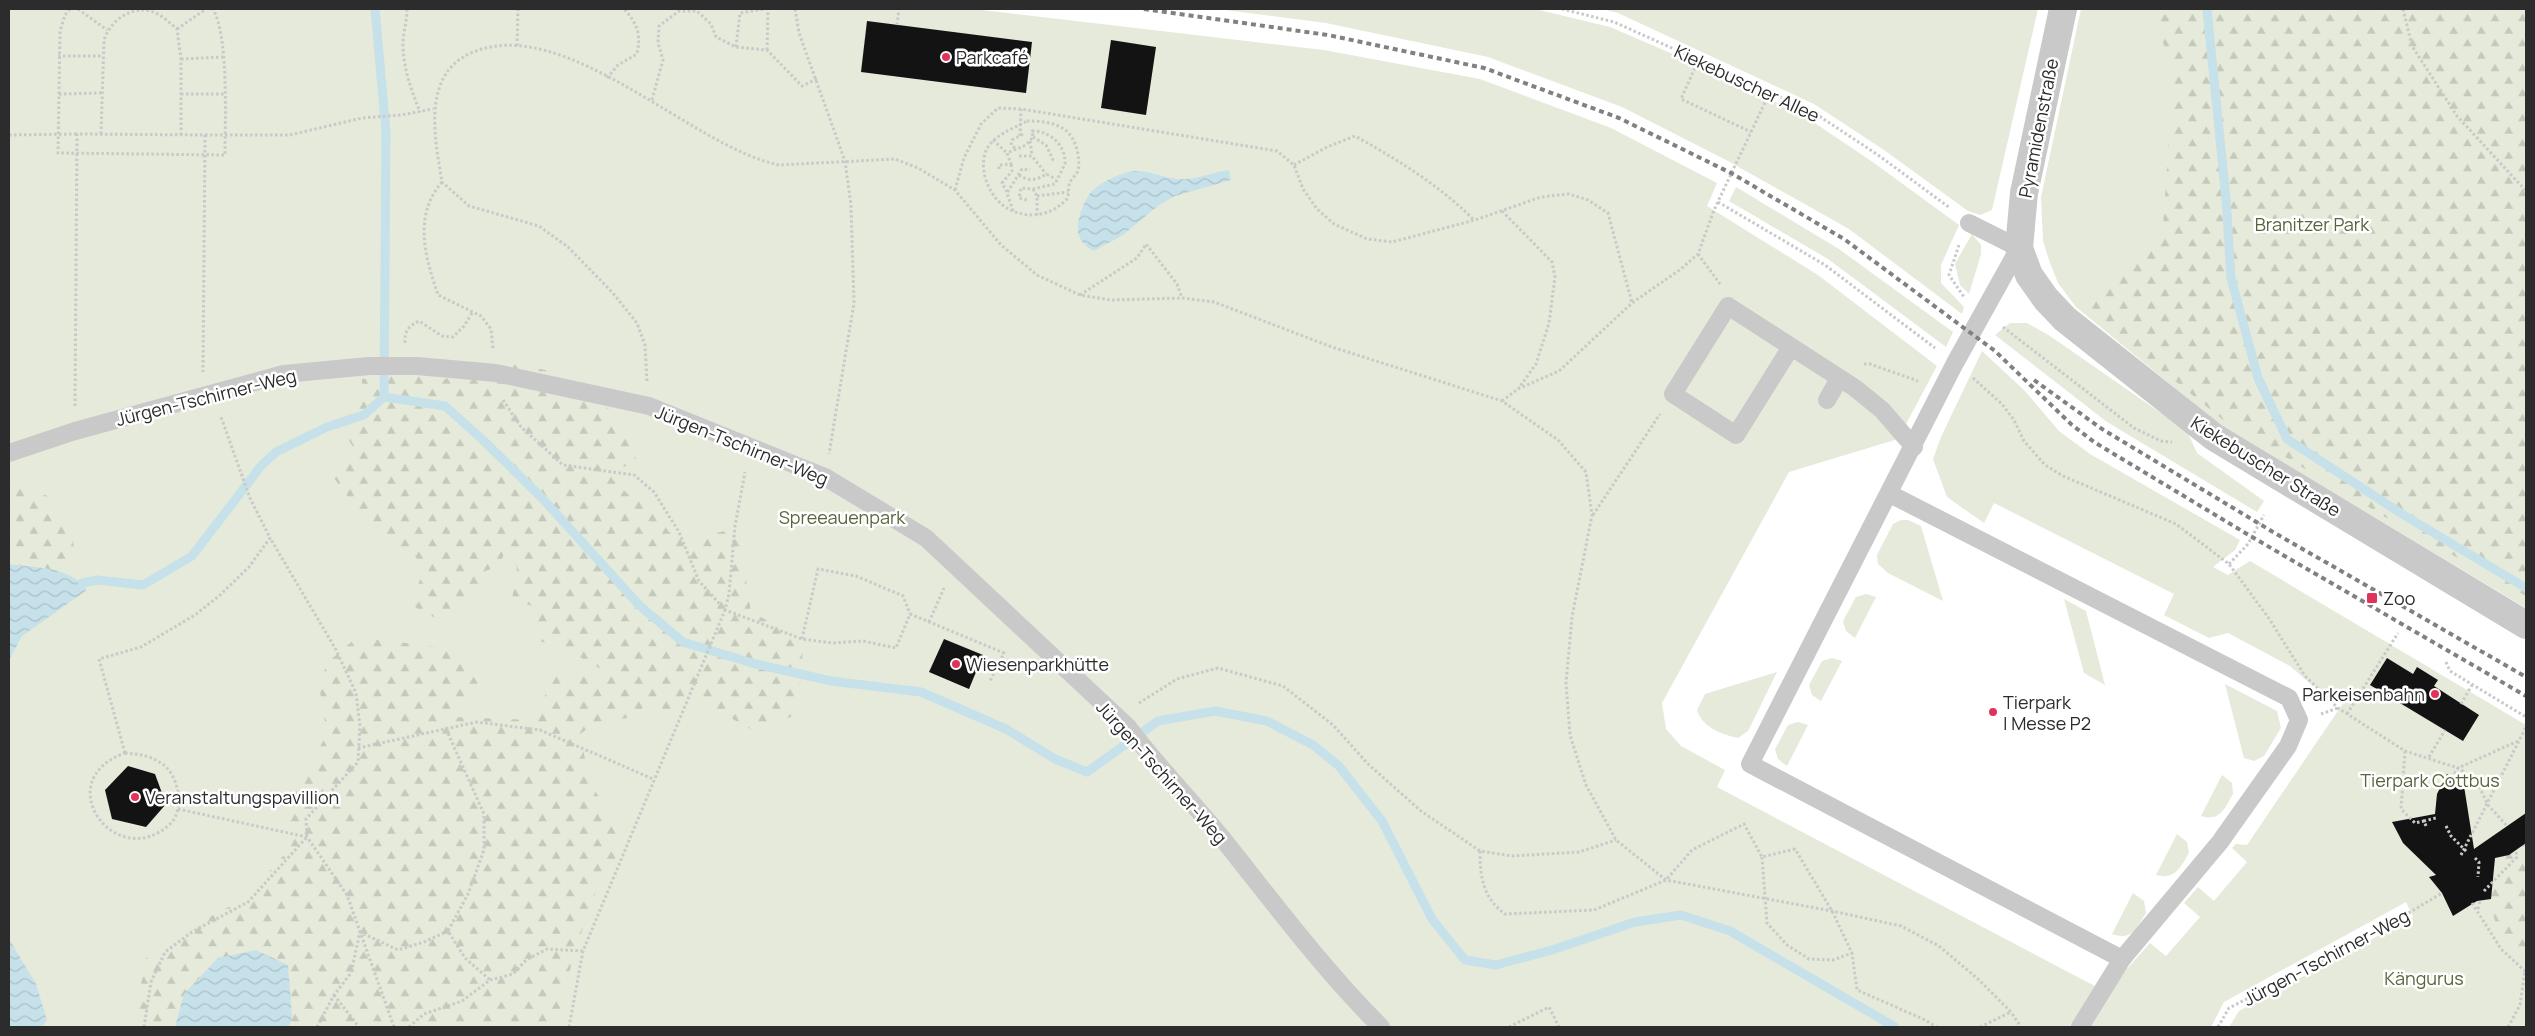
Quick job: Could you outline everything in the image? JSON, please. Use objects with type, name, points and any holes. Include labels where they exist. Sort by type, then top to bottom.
[{"type":"street","name":"Pyramidenstraße","points":[[2019,248],[2024,193],[2063,9]]},
{"type":"street","name":"Kiekebuscher Straße","points":[[2019,248],[2030,275],[2046,299],[2065,319],[2214,437],[2526,625]]},
{"type":"lane","points":[[1969,223],[2019,248],[1955,363],[1890,494],[1750,764],[2122,959]]},
{"type":"lane","points":[[1791,347],[1736,435],[1673,394],[1728,306],[1855,388],[1882,410],[1914,447]]},
{"type":"lane","name":"Jürgen-Tschirner-Weg","points":[[9,452],[75,431],[284,374],[369,366],[412,366],[496,373],[649,406],[825,477],[926,538],[1123,722],[1148,754],[1190,799],[1330,971],[1381,1027]]},
{"type":"lane","points":[[1827,400],[1839,379]]},
{"type":"lane","points":[[1890,494],[2289,698],[2299,720],[2288,746],[2220,842],[2122,959],[2080,1027]]},
{"type":"path","points":[[70,9],[65,16],[60,31],[58,56],[58,153],[225,154],[223,57],[218,17],[213,9]]},
{"type":"path","points":[[78,9],[107,30]]},
{"type":"path","points":[[156,13],[158,9]]},
{"type":"path","points":[[177,29],[206,9]]},
{"type":"path","points":[[407,9],[408,24],[402,43],[406,77],[420,112]]},
{"type":"path","points":[[517,46],[518,9]]},
{"type":"path","points":[[606,78],[618,65],[637,54],[640,38],[631,16],[624,9]]},
{"type":"path","points":[[736,47],[740,13],[766,9],[767,50]]},
{"type":"path","points":[[794,9],[798,33],[817,80],[845,161],[851,205],[854,303],[825,477]]},
{"type":"path","points":[[897,25],[899,9]]},
{"type":"path","name":"Kiekebuscher Allee","points":[[1562,9],[1614,22],[1810,110],[1863,145],[1969,223]]},
{"type":"path","points":[[2403,9],[2412,46],[2457,116],[2526,191]]},
{"type":"path","points":[[101,134],[102,56],[107,30],[127,11],[142,11],[156,13],[177,29],[181,59],[181,135]]},
{"type":"path","points":[[652,100],[663,60],[658,43],[659,26],[679,11],[697,11],[711,24],[716,37],[736,47],[767,50],[802,86],[817,80]]},
{"type":"path","points":[[649,406],[645,345],[637,323],[612,292],[568,247],[540,226],[469,206],[442,182],[435,141],[433,109],[445,75],[459,58],[482,48],[517,46],[555,52],[652,100],[744,155],[761,161],[779,165],[895,159],[918,168],[955,190],[1001,245],[1037,274],[1080,295],[1111,300],[1182,298],[1214,302],[1332,347],[1502,401],[1558,440],[1586,472],[1592,515],[1572,617],[1566,683],[1570,735],[1586,785],[1616,840],[1666,880],[1901,926],[1939,946],[1978,979],[2011,1012],[2021,1027]]},
{"type":"path","points":[[58,56],[102,56]]},
{"type":"path","points":[[181,59],[223,57]]},
{"type":"path","points":[[1700,59],[1681,99],[1751,132]]},
{"type":"path","points":[[1502,401],[1518,389],[1559,370],[1632,303],[1681,269],[1698,254],[1718,202],[1770,92]]},
{"type":"path","points":[[59,94],[101,93]]},
{"type":"path","points":[[181,94],[224,94]]},
{"type":"path","points":[[955,190],[964,158],[981,124],[998,108],[1021,108],[1276,151],[1294,165],[1304,189],[1317,209],[1334,224],[1367,239],[1392,242],[1474,220],[1541,197],[1569,194],[1588,200],[1608,214],[1632,303]]},
{"type":"path","points":[[1016,148],[1011,144],[1012,140],[1022,135],[1021,108]]},
{"type":"path","points":[[9,135],[290,135],[362,118],[401,115],[433,109]]},
{"type":"path","points":[[1027,120],[1044,122],[1064,129],[1071,137],[1080,163],[1065,202],[1054,210],[1037,215],[1013,211],[997,201],[987,184],[982,168],[984,154],[993,140],[1022,123],[1027,120]]},
{"type":"path","points":[[1007,153],[1030,141],[1033,137],[1032,131],[1046,133],[1061,147],[1066,164],[1056,179],[1055,184],[1033,189],[1021,188],[1019,190],[1019,198],[1027,200]]},
{"type":"path","points":[[75,431],[77,134]]},
{"type":"path","points":[[205,135],[211,393],[250,498],[270,538],[335,648],[356,693],[360,726],[358,762],[306,819],[308,837],[347,894],[394,1027]]},
{"type":"path","points":[[1294,165],[1327,147],[1355,136],[1420,174],[1453,198],[1474,220]]},
{"type":"path","points":[[1033,137],[1046,145],[1054,162]]},
{"type":"path","points":[[993,140],[1007,153],[1011,164],[1012,171],[1002,183],[1013,211]]},
{"type":"path","points":[[1030,141],[1032,156],[1046,174],[1056,179]]},
{"type":"path","points":[[1020,156],[1032,156]]},
{"type":"path","points":[[999,169],[999,165],[1011,164]]},
{"type":"path","points":[[1007,192],[1022,169],[1030,170]]},
{"type":"path","points":[[1019,175],[1024,179],[1033,180],[1046,174]]},
{"type":"path","points":[[442,182],[432,193],[422,224],[431,274],[438,295],[481,316],[491,329],[496,373],[503,401],[521,427],[563,465],[634,475],[654,492],[680,532],[698,581],[725,610],[802,639],[832,643],[863,640],[896,648],[910,614],[903,596],[856,576],[818,569],[802,639]]},
{"type":"path","points":[[1033,189],[1037,196],[1037,215]]},
{"type":"path","points":[[1037,196],[1068,192]]},
{"type":"path","points":[[1718,202],[1825,265],[1955,363],[2002,404],[2014,420],[2024,440],[2045,466],[2063,476],[2176,524],[2228,564],[2270,620],[2305,676],[2348,714],[2405,751],[2429,757],[2458,768],[2476,780],[2488,805],[2508,826]]},
{"type":"path","points":[[1502,210],[1552,262],[1555,277],[1549,323],[1536,364],[1518,389]]},
{"type":"path","points":[[1969,223],[1954,254],[1949,275],[1958,291],[1983,312]]},
{"type":"path","points":[[1080,295],[1136,258],[1146,244],[1177,284],[1182,298]]},
{"type":"path","points":[[1698,254],[1724,289],[1728,306]]},
{"type":"path","points":[[412,366],[404,342],[409,326],[420,321],[442,336],[453,337],[464,326],[472,313]]},
{"type":"path","points":[[1862,364],[1870,364],[1942,390]]},
{"type":"path","points":[[1592,515],[1673,394]]},
{"type":"path","points":[[569,1027],[583,951],[725,610],[730,594],[734,526],[750,448]]},
{"type":"path","points":[[2228,564],[2248,544],[2264,515]]},
{"type":"path","points":[[125,753],[99,659],[142,647],[195,615],[220,596],[249,567],[270,538]]},
{"type":"path","points":[[929,622],[954,563]]},
{"type":"path","points":[[910,614],[1004,653],[990,681]]},
{"type":"path","points":[[2348,714],[2398,633]]},
{"type":"path","points":[[2446,662],[2450,672],[2526,717]]},
{"type":"path","points":[[1123,722],[1177,679],[1218,668],[1283,686],[1333,725],[1368,764],[1421,811],[1480,851],[1512,856],[1579,852],[1616,840]]},
{"type":"path","points":[[2461,704],[2472,685]]},
{"type":"path","points":[[358,748],[477,722],[540,730],[653,779]]},
{"type":"path","points":[[2461,855],[2466,850],[2526,727]]},
{"type":"path","points":[[360,932],[398,950],[424,942],[448,931],[468,894],[484,850],[484,814],[446,729]]},
{"type":"path","points":[[2429,757],[2445,730]]},
{"type":"path","points":[[2452,778],[2458,768],[2519,740]]},
{"type":"path","points":[[2405,751],[2401,809],[2416,823],[2436,818]]},
{"type":"path","points":[[125,753],[147,755],[163,764],[174,782],[178,795],[178,809],[173,821],[161,832],[136,840],[116,833],[98,819],[89,799],[93,779],[102,765],[125,753]]},
{"type":"path","points":[[178,809],[308,837]]},
{"type":"path","points":[[2424,821],[2426,826]]},
{"type":"path","points":[[1480,851],[1480,875],[1487,896],[1505,914],[1594,910],[1666,880],[1692,850],[1744,824],[1762,858],[1767,923],[1787,945],[1809,959],[1833,960],[1852,953]]},
{"type":"path","points":[[2446,826],[2451,836],[2466,850]]},
{"type":"path","points":[[144,1027],[151,982],[165,952],[192,932],[248,902],[308,837]]},
{"type":"path","points":[[1762,858],[1795,849],[1832,911],[1852,953],[1857,990],[1937,1027]]},
{"type":"path","points":[[2484,891],[2517,858],[2516,851]]},
{"type":"path","points":[[2475,858],[2479,862],[2478,877]]},
{"type":"path","name":"Jürgen-Tschirner-Weg","points":[[2218,1027],[2229,1008],[2370,936],[2442,894]]},
{"type":"path","points":[[2478,910],[2480,901]]},
{"type":"path","points":[[2472,903],[2501,949],[2526,971],[2520,1005],[2508,1027]]},
{"type":"path","points":[[448,931],[465,958],[490,980]]},
{"type":"path","points":[[317,1027],[334,995],[351,973],[360,932]]},
{"type":"path","points":[[409,1027],[424,1014],[462,1000],[490,980],[513,974],[526,960],[547,949],[583,951]]},
{"type":"path","points":[[334,995],[359,1027]]},
{"type":"path","points":[[1509,1027],[1549,1007],[1559,1027]]},
{"type":"path","points":[[1980,1027],[2011,1012]]},
{"type":"green space","name":"Spreeauenpark","points":[[9,9],[973,9],[1324,50],[1480,79],[1611,128],[1717,183],[1707,206],[1818,275],[1937,366],[1898,439],[1789,472],[1662,703],[1666,729],[1681,746],[1725,770],[1717,787],[2110,994],[2125,971],[2150,943],[2166,956],[2200,917],[2184,903],[2198,887],[2214,901],[2247,862],[2232,848],[2236,844],[2247,845],[2346,699],[2312,685],[2290,666],[2228,633],[2209,638],[2164,615],[2174,594],[1994,503],[1984,523],[1947,497],[1933,459],[1941,437],[1982,351],[2025,391],[2059,431],[2090,454],[2240,540],[2235,550],[2213,567],[2228,575],[2250,561],[2526,725],[2526,1027],[2229,1027],[2239,1011],[2413,917],[2406,902],[2224,1002],[2211,1027],[9,1027]]},
{"type":"green space","points":[[1217,9],[1535,9],[1610,27],[1703,67],[1806,117],[1874,163],[1959,225],[1941,265],[1941,283],[1964,307],[1962,314],[1849,229],[1728,161],[1622,107],[1488,57],[1326,23]]},
{"type":"green space","points":[[1602,9],[2038,9],[1992,210],[1980,215],[1968,211],[1884,150],[1814,104],[1618,13]]},
{"type":"green space","name":"Branitzer Park","points":[[2081,9],[2526,9],[2526,608],[2220,425],[2076,307],[2058,283],[2043,241],[2041,197]]},
{"type":"green space","name":"Branitzer Park","points":[[2152,9],[2526,9],[2526,596],[2395,523],[2222,419],[2086,309],[2163,228],[2173,73]]},
{"type":"green space","points":[[1736,187],[1839,249],[1953,332],[1946,347],[1828,259],[1729,201]]},
{"type":"green space","points":[[1972,234],[1981,245],[1981,254],[1969,294],[1960,285],[1955,264]]},
{"type":"green space","points":[[2010,323],[2027,323],[2050,336],[2187,431],[2197,453],[2264,501],[2257,512],[2107,422],[1995,335]]},
{"type":"green space","points":[[511,364],[532,367],[560,375],[591,393],[618,418],[628,433],[634,448],[636,463],[620,468],[612,479],[628,494],[652,507],[669,532],[703,536],[738,528],[751,612],[784,629],[803,646],[798,714],[754,731],[688,694],[679,713],[644,706],[636,717],[597,722],[580,734],[590,784],[618,824],[624,864],[598,885],[578,942],[562,997],[559,1027],[136,1027],[144,960],[175,935],[244,899],[284,855],[287,808],[327,734],[319,686],[327,663],[357,637],[455,649],[478,683],[457,717],[530,720],[558,674],[620,675],[601,669],[578,656],[540,641],[531,624],[534,607],[512,598],[517,572],[514,562],[504,553],[500,566],[485,571],[479,596],[447,624],[409,604],[427,565],[387,539],[354,505],[334,478],[353,447],[336,419],[362,405],[362,379],[418,372],[434,384],[448,378],[479,378]]},
{"type":"green space","points":[[9,481],[50,497],[73,535],[74,557],[63,571],[9,564]]},
{"type":"green space","points":[[1901,520],[1908,520],[1921,526],[1943,601],[1888,573],[1878,564],[1877,555],[1893,524]]},
{"type":"green space","points":[[1866,594],[1876,597],[1855,638],[1846,631],[1843,621],[1856,597]]},
{"type":"green space","points":[[2064,599],[2086,611],[2105,685],[2084,673]]},
{"type":"green space","points":[[1832,658],[1842,661],[1821,701],[1812,695],[1809,685],[1822,661]]},
{"type":"green space","points":[[1777,672],[1748,731],[1738,738],[1713,729],[1700,716],[1697,710],[1705,694]]},
{"type":"green space","points":[[2225,684],[2277,711],[2281,728],[2264,756],[2254,761],[2244,758]]},
{"type":"green space","points":[[1798,722],[1808,725],[1787,766],[1778,759],[1775,749],[1788,725]]},
{"type":"green space","points":[[2222,775],[2232,783],[2233,794],[2224,809],[2217,816],[2201,816]]},
{"type":"green space","points":[[2177,834],[2187,842],[2189,853],[2176,872],[2168,876],[2156,875]]},
{"type":"green space","points":[[2526,843],[2526,957],[2498,930],[2490,905],[2491,890],[2507,855]]},
{"type":"green space","points":[[2133,893],[2144,901],[2146,913],[2133,932],[2125,936],[2112,934]]},
{"type":"water","points":[[1229,170],[1231,180],[1175,196],[1159,205],[1123,235],[1094,251],[1087,247],[1080,238],[1078,223],[1087,198],[1092,191],[1112,178],[1124,173],[1140,171],[1187,179]]},
{"type":"water","points":[[9,564],[62,572],[80,582],[87,590],[22,636],[9,660]]},
{"type":"water","points":[[9,939],[36,984],[47,1020],[42,1027],[9,1027]]},
{"type":"water","points":[[256,950],[288,965],[292,1017],[289,1027],[175,1027],[184,994],[218,958]]},
{"type":"building","name":"Parkcafé","points":[[867,21],[1032,42],[1026,93],[861,72]]},
{"type":"building","points":[[1111,40],[1156,47],[1146,115],[1101,108]]},
{"type":"building","name":"Wiesenparkhütte","points":[[944,639],[983,655],[969,689],[929,672]]},
{"type":"building","points":[[2387,658],[2413,674],[2417,667],[2438,680],[2434,686],[2479,715],[2463,741],[2370,685]]},
{"type":"building","name":"Veranstaltungspavillion","points":[[128,766],[155,774],[166,804],[146,827],[112,819],[105,790]]},
{"type":"building","points":[[2447,774],[2464,786],[2474,849],[2526,813],[2526,843],[2509,855],[2495,858],[2491,899],[2477,901],[2453,916],[2442,893],[2429,877],[2436,875],[2403,843],[2392,822],[2435,814],[2437,794]]},
{"type":"waterway","points":[[82,583],[97,580],[143,585],[192,556],[261,466],[276,452],[327,427],[364,415],[384,397],[386,132],[375,9]]},
{"type":"waterway","points":[[2207,9],[2226,199],[2231,278],[2258,378],[2287,439],[2402,514],[2526,588]]},
{"type":"waterway","points":[[384,397],[445,406],[542,498],[640,606],[683,642],[752,663],[831,681],[921,692],[1006,729],[1055,759],[1087,772],[1158,721],[1215,711],[1267,721],[1313,745],[1339,766],[1382,821],[1432,919],[1465,960],[1496,965],[1552,950],[1635,922],[1681,915],[1730,931],[1895,1027]]},
{"type":"railway","points":[[1144,9],[1328,35],[1484,68],[1619,118],[1731,173],[1844,239],[1995,351],[2072,425],[2094,442],[2252,537],[2526,696]]},
{"type":"railway","points":[[2034,380],[2102,429],[2273,532],[2526,677]]},
{"type":"place","name":"Parkcafé","points":[[946,57]]},
{"type":"place","name":"Zoo","points":[[2372,598]]},
{"type":"place","name":"Wiesenparkhütte","points":[[956,664]]},
{"type":"place","name":"Parkeisenbahn","points":[[2435,694]]},
{"type":"place","name":"Tierpark | Messe P2","points":[[1993,712]]},
{"type":"place","name":"Veranstaltungspavillion","points":[[135,797]]},
{"type":"park label","name":"Tierpark Cottbus","points":[[2430,780]]},
{"type":"park label","name":"Kängurus","points":[[2424,978]]}]
